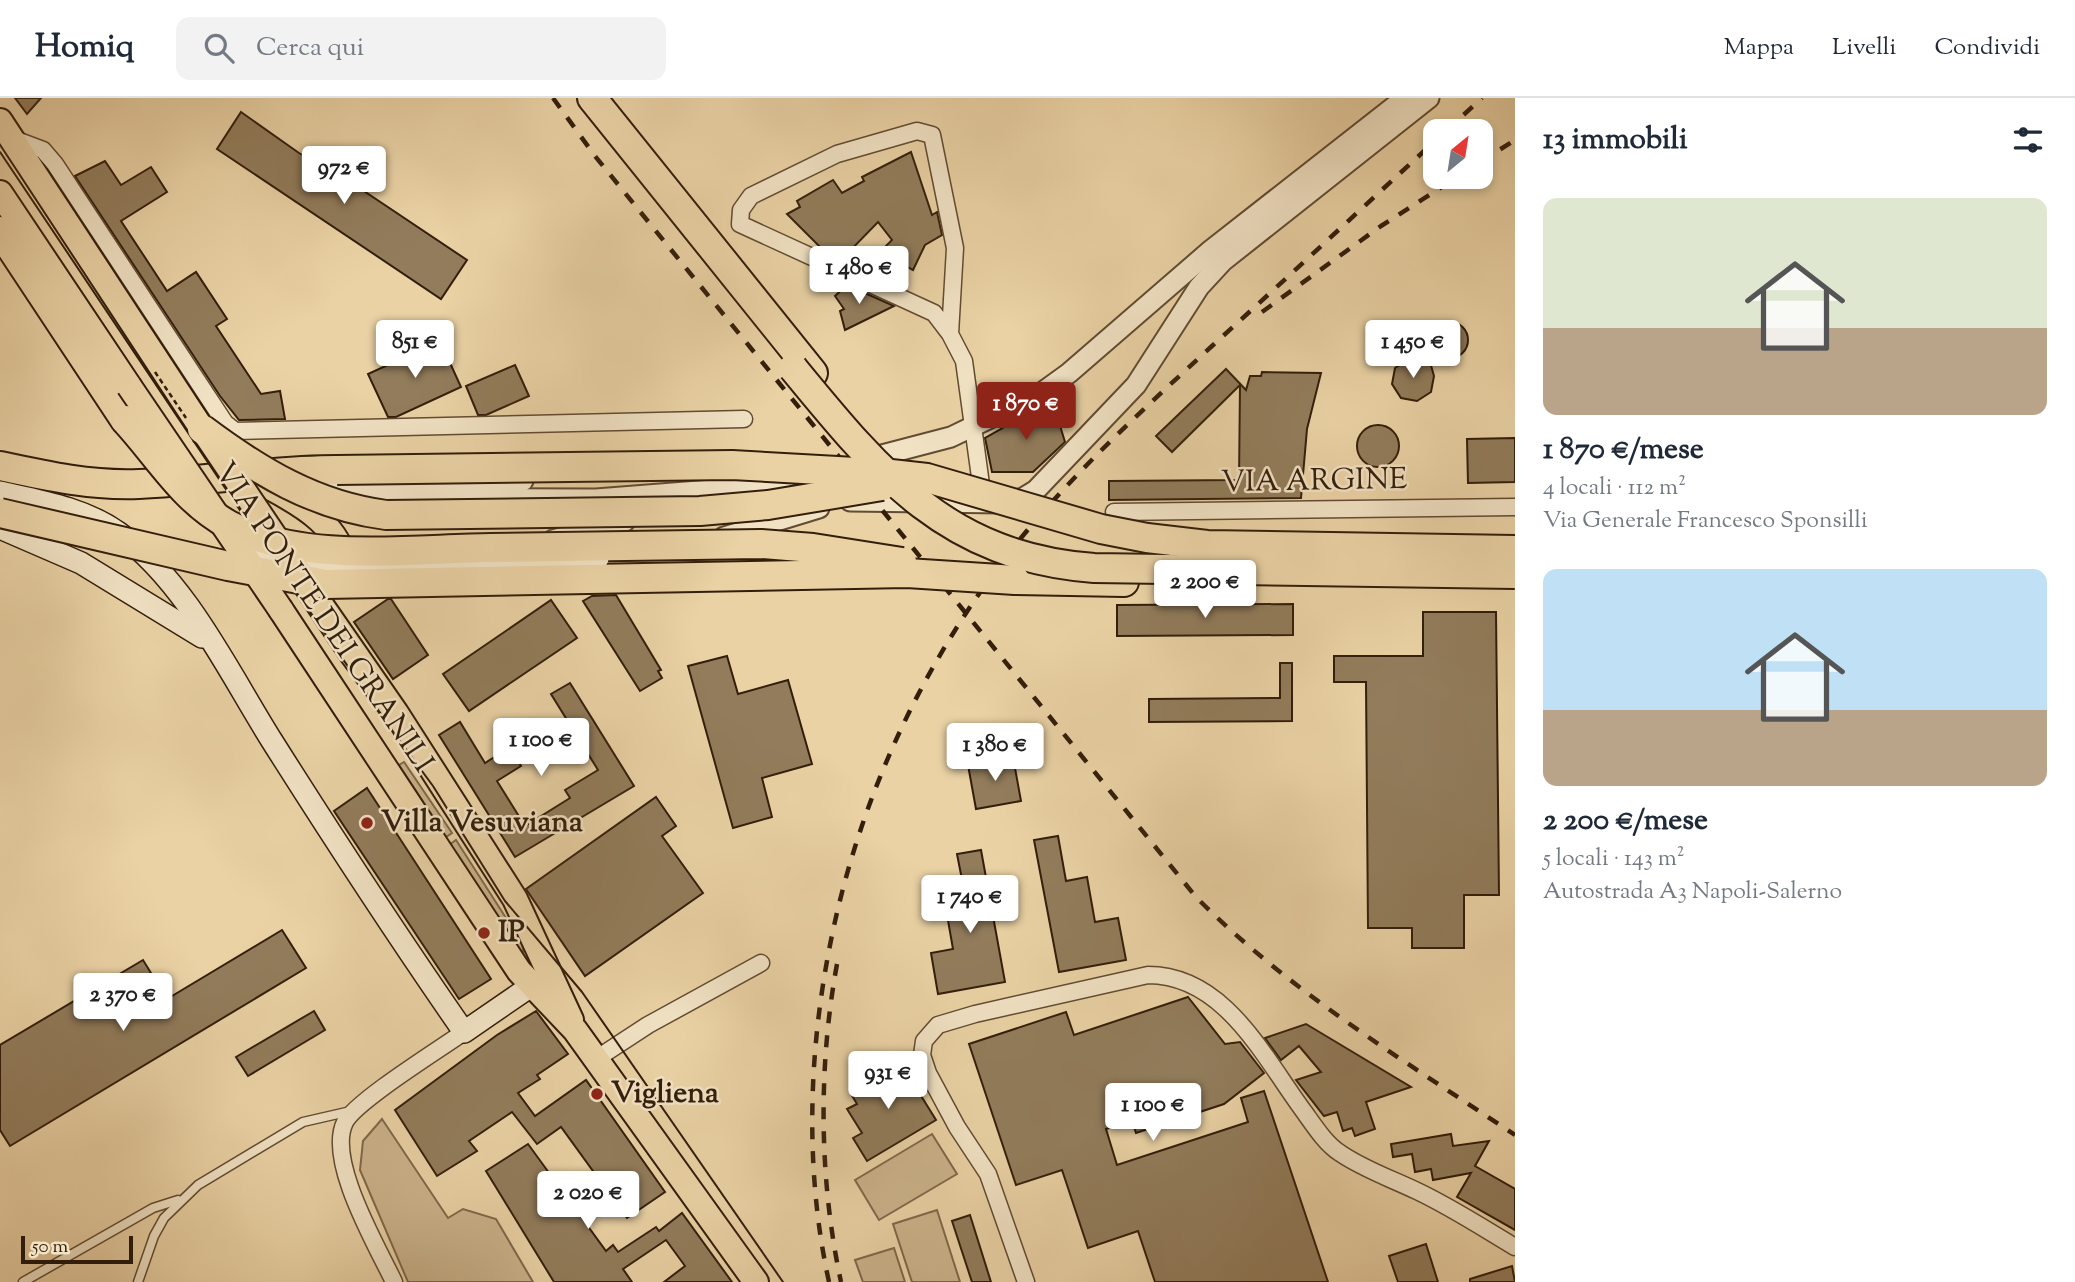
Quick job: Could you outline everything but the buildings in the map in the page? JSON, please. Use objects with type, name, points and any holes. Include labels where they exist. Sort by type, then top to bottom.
[{"type":"highway","points":[[576,98],[803,370],[878,451],[909,480],[966,520],[1022,544],[1073,556],[1163,561],[1515,564]]},
{"type":"highway","points":[[592,98],[803,370],[860,449],[898,487],[954,527],[1013,553],[1070,566],[1515,574]]},
{"type":"highway","points":[[0,231],[125,421],[164,471],[194,502],[244,532],[289,545],[363,550],[761,544],[813,548],[1015,580]]},
{"type":"highway","points":[[202,429],[256,467],[308,494],[348,509],[404,516],[700,511],[768,505],[898,485],[978,497]]},
{"type":"highway","points":[[0,467],[74,482],[137,484],[284,470],[757,466],[915,477],[978,497],[1101,529],[1207,545],[1515,550]]},
{"type":"highway","points":[[0,515],[280,577],[367,585],[907,573],[1015,580],[1515,586]]},
{"type":"main road","name":"VIA PONTE DEI GRANILI","points":[[6,130],[515,900],[574,1028]]},
{"type":"main road","name":"VIA PONTE DEI GRANILI","points":[[0,193],[530,986],[574,1028]]},
{"type":"main road","points":[[240,475],[274,490],[322,521],[338,539],[348,579],[337,610],[340,632]]},
{"type":"main road","points":[[0,492],[50,502],[90,516],[120,534],[158,570],[210,642],[377,905],[464,1032],[530,986],[533,935]]},
{"type":"main road","points":[[0,515],[50,502]]},
{"type":"main road","points":[[0,528],[81,563],[210,642]]},
{"type":"main road","points":[[574,1028],[756,1282]]},
{"type":"street","points":[[308,494],[396,500],[596,499],[737,488],[897,453],[975,428],[1040,394],[1069,373],[1211,250],[1405,98]]},
{"type":"street","points":[[348,579],[377,565],[496,558],[590,529],[682,510],[810,500],[1023,498],[1036,490],[1136,384],[1156,358],[1199,287],[1223,261],[1429,98]]},
{"type":"street","points":[[6,130],[43,150],[55,164],[225,423],[235,432],[744,419]]},
{"type":"street","points":[[950,334],[955,248],[932,135],[917,131],[837,154],[751,196],[741,210],[740,225],[909,299],[934,313],[950,334],[964,361],[975,428],[978,497]]},
{"type":"street","points":[[125,421],[133,439],[156,472],[197,517],[265,554],[323,567]]},
{"type":"street","points":[[284,470],[327,482],[383,486],[734,475],[787,476]]},
{"type":"street","points":[[280,577],[323,567],[609,559],[673,551],[851,501]]},
{"type":"street","name":"VIA ARGINE","points":[[1114,512],[1515,507]]},
{"type":"street","points":[[596,1059],[648,1025],[761,963]]},
{"type":"street","points":[[1026,1282],[988,1174],[957,1128],[928,1073],[922,1055],[924,1041],[938,1026],[975,1014],[1148,975],[1170,975],[1194,984],[1214,997],[1238,1022],[1321,1135],[1340,1153],[1420,1192],[1515,1247]]},
{"type":"street","points":[[393,1282],[355,1198],[340,1147],[341,1133],[354,1111],[464,1032]]},
{"type":"lane","points":[[138,1282],[153,1236],[179,1200],[198,1185],[303,1122],[354,1111]]},
{"type":"lane","points":[[23,1282],[153,1208],[179,1200]]},
{"type":"shaded area","points":[[404,762],[452,833],[446,837],[399,765]]},
{"type":"shaded area","points":[[456,840],[506,918],[522,937],[524,962],[449,845]]},
{"type":"shaded area","points":[[382,1119],[448,1218],[463,1209],[496,1219],[533,1282],[408,1282],[360,1170],[363,1141]]},
{"type":"shaded area","points":[[932,1134],[957,1174],[879,1220],[855,1180]]},
{"type":"shaded area","points":[[937,1210],[960,1282],[912,1282],[893,1224]]},
{"type":"shaded area","points":[[894,1248],[905,1282],[863,1282],[855,1260]]},
{"type":"tram line","points":[[0,152],[341,661],[433,786],[505,901],[582,992],[783,1282]]},
{"type":"railway","points":[[553,98],[595,156],[1196,897],[1270,964],[1309,995],[1515,1135]]},
{"type":"railway","points":[[1459,119],[1482,98]]},
{"type":"railway","points":[[1493,154],[1515,140]]},
{"type":"railway","points":[[829,1282],[816,1203],[813,1162],[813,1081],[821,1000],[838,907],[853,854],[870,802],[914,702],[970,607],[1002,562],[1050,504],[1157,397],[1423,152]]},
{"type":"railway","points":[[1262,312],[1381,226],[1438,189]]},
{"type":"railway","points":[[837,964],[827,1043],[824,1123],[828,1204],[841,1282]]},
{"type":"place","name":"Villa Vesuviana","points":[[367,823]]},
{"type":"place","name":"IP","points":[[484,933]]},
{"type":"place","name":"Vigliena","points":[[597,1094]]}]
